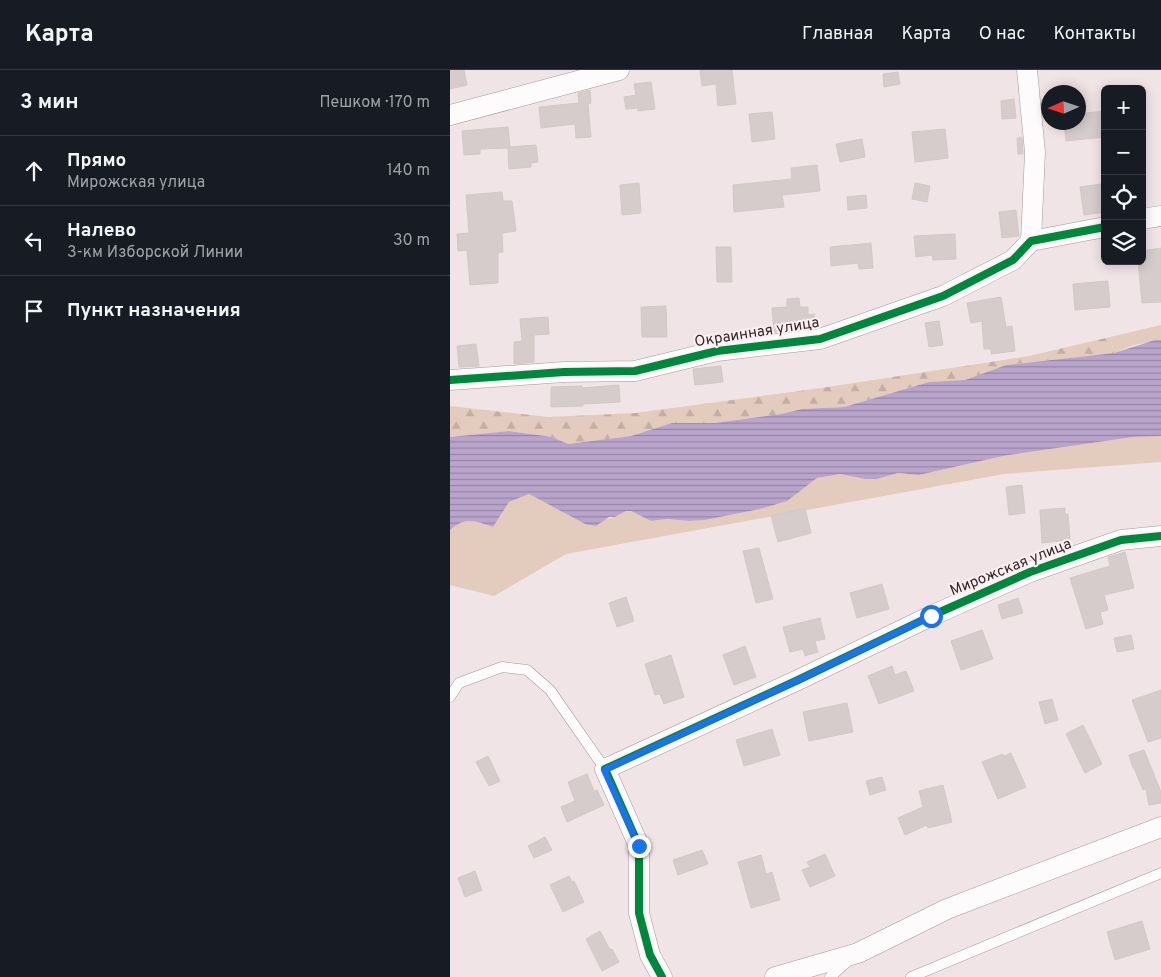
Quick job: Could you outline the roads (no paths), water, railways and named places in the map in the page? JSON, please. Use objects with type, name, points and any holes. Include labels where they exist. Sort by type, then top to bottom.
[{"type":"street","points":[[450,116],[619,70]]},
{"type":"street","points":[[1027,70],[1035,152],[1031,241],[1101,228]]},
{"type":"street","points":[[1146,218],[1161,216]]},
{"type":"street","name":"Окраинная улица","points":[[450,380],[564,372],[636,371],[717,350],[820,339],[943,296],[1013,260],[1031,241]]},
{"type":"street","name":"Мирожская улица","points":[[604,770],[931,616],[1030,572],[1121,540],[1161,536]]},
{"type":"street","points":[[604,770],[639,846],[638,913],[650,955],[662,977]]},
{"type":"street","points":[[775,977],[858,953],[946,909],[1161,827]]},
{"type":"lane","points":[[450,697],[459,683],[502,667],[527,670],[550,690],[604,770]]},
{"type":"lane","points":[[911,977],[1161,873]]},
{"type":"lane","points":[[830,977],[858,953]]}]
